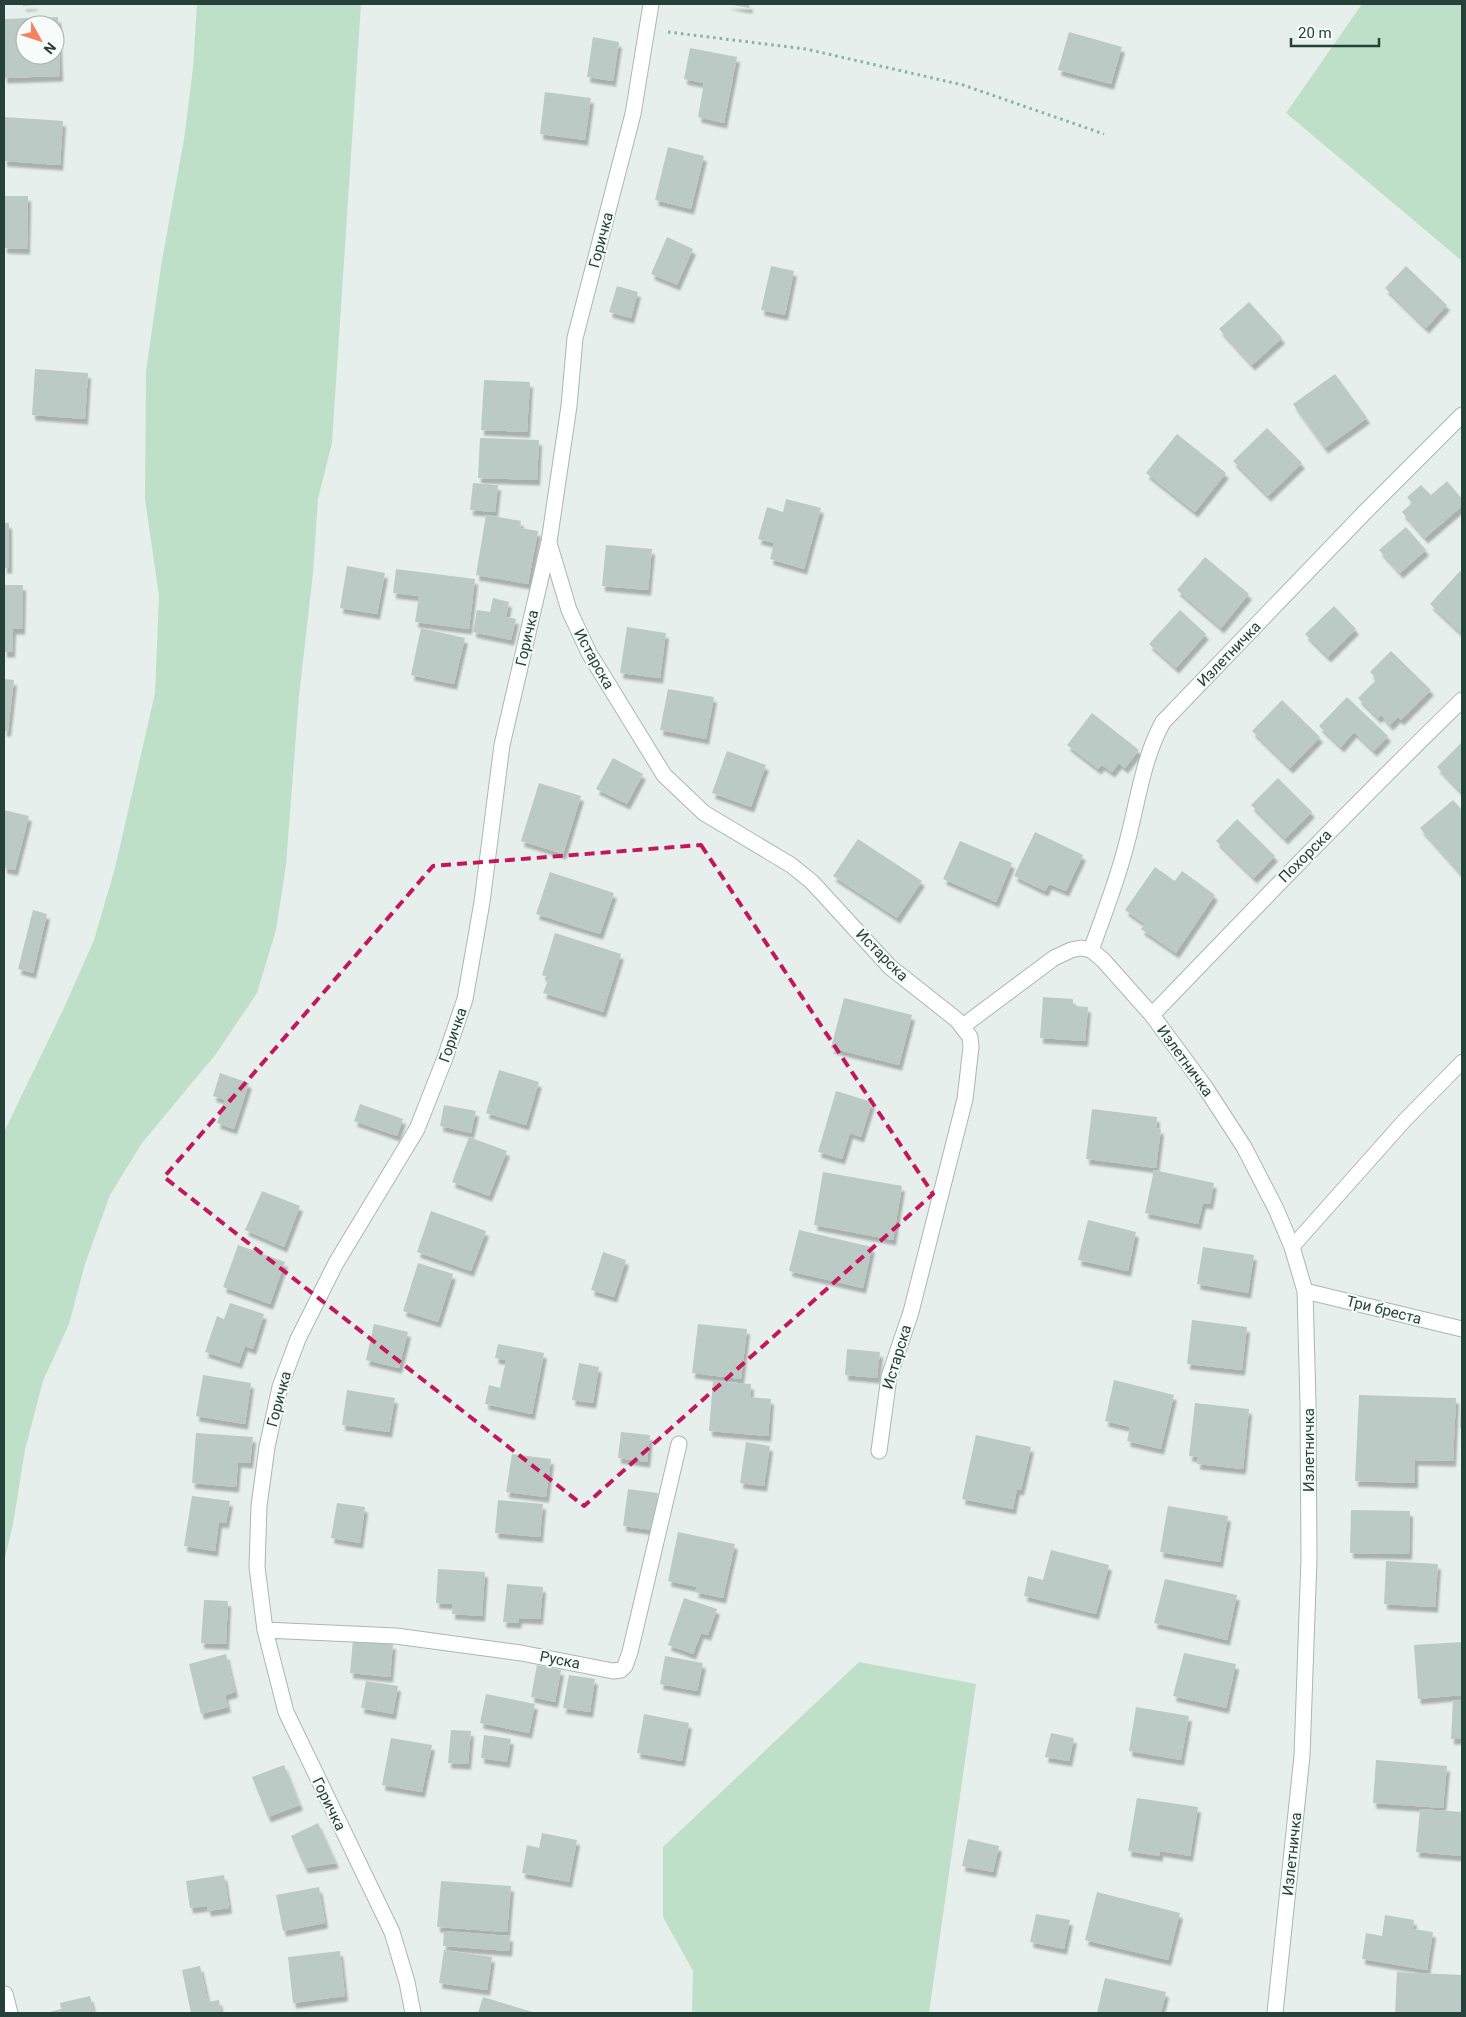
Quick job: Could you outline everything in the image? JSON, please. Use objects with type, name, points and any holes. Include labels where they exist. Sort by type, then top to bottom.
[{"type":"street","name":"Горичка","points":[[413,2013],[407,1982],[392,1932],[286,1712],[265,1630],[257,1567],[259,1506],[267,1448],[280,1387],[298,1339],[336,1263],[417,1129],[446,1058],[466,999],[482,902],[502,745],[549,542],[569,406],[576,338],[633,114],[651,4]]},
{"type":"street","name":"Излетничка","points":[[1275,2013],[1302,1756],[1309,1558],[1305,1291],[1292,1247],[1276,1209],[1244,1147],[1205,1087],[1152,1016],[1103,960],[1091,950],[1119,873],[1152,741],[1163,722],[1364,513],[1462,415]]},
{"type":"street","name":"Истарска","points":[[549,542],[569,610],[589,653],[664,775],[704,813],[791,865],[812,882],[890,967],[963,1026],[970,1037],[971,1047],[965,1099],[911,1312],[889,1377],[879,1451]]},
{"type":"street","name":"Похорска","points":[[1152,1016],[1380,779],[1462,700]]},
{"type":"street","points":[[963,1026],[1054,958],[1071,950],[1081,948],[1091,950]]},
{"type":"street","name":"Три бреста","points":[[1305,1291],[1462,1329]]},
{"type":"street","name":"Руска","points":[[265,1630],[396,1636],[521,1653],[613,1671],[621,1670],[625,1666],[630,1652],[679,1444]]},
{"type":"street","points":[[5,1994],[10,2013]]},
{"type":"lane","points":[[1292,1247],[1404,1121],[1462,1062]]},
{"type":"path","points":[[647,30],[806,50],[963,85],[1104,134]]},
{"type":"highlighted area","points":[[701,845],[933,1194],[584,1506],[164,1177],[433,866]]},
{"type":"green space","points":[[197,4],[361,4],[332,443],[318,499],[313,573],[299,696],[286,865],[276,930],[257,993],[216,1054],[142,1143],[110,1195],[85,1264],[69,1324],[43,1381],[25,1450],[13,1524],[4,1562],[4,1132],[63,1010],[94,940],[115,868],[155,693],[159,596],[145,499],[146,371],[161,266],[184,139],[193,68]]},
{"type":"green space","points":[[1362,4],[1462,4],[1462,261],[1286,113]]},
{"type":"green space","points":[[859,1662],[976,1684],[929,2013],[692,2013],[693,1971],[663,1917],[663,1847]]},
{"type":"building","points":[[23,4],[35,4],[35,5],[23,6]]},
{"type":"building","points":[[727,4],[750,4],[749,8]]},
{"type":"building","points":[[4,19],[15,19],[15,65],[60,65],[60,76],[4,78]]},
{"type":"building","points":[[1069,32],[1122,47],[1111,84],[1058,70]]},
{"type":"building","points":[[593,37],[619,42],[613,81],[587,77]]},
{"type":"building","points":[[690,48],[737,57],[724,123],[698,117],[704,83],[684,79]]},
{"type":"building","points":[[545,92],[591,98],[585,140],[540,134]]},
{"type":"building","points":[[4,117],[63,121],[60,165],[4,161]]},
{"type":"building","points":[[668,147],[704,156],[691,209],[655,200]]},
{"type":"building","points":[[4,196],[28,196],[27,249],[4,248]]},
{"type":"building","points":[[667,237],[693,249],[677,285],[651,274]]},
{"type":"building","points":[[771,266],[794,271],[785,315],[761,310]]},
{"type":"building","points":[[1406,266],[1447,305],[1426,328],[1385,288]]},
{"type":"building","points":[[617,286],[638,292],[631,318],[609,312]]},
{"type":"building","points":[[1249,302],[1282,338],[1252,365],[1219,329]]},
{"type":"building","points":[[35,369],[88,373],[85,419],[32,415]]},
{"type":"building","points":[[1335,374],[1367,418],[1325,448],[1293,404]]},
{"type":"building","points":[[484,380],[530,382],[527,432],[481,430]]},
{"type":"building","points":[[1267,428],[1302,463],[1268,496],[1233,461]]},
{"type":"building","points":[[1177,434],[1226,473],[1195,512],[1146,473]]},
{"type":"building","points":[[480,438],[539,440],[537,480],[478,478]]},
{"type":"building","points":[[1447,481],[1462,499],[1462,506],[1425,538],[1402,512],[1412,503],[1407,497],[1421,485],[1431,495]]},
{"type":"building","points":[[473,483],[498,485],[495,512],[470,510]]},
{"type":"building","points":[[786,499],[821,508],[804,569],[770,559],[774,543],[758,539],[767,507],[783,512]]},
{"type":"building","points":[[486,515],[521,521],[520,528],[538,531],[528,584],[476,575]]},
{"type":"building","points":[[4,523],[9,523],[9,568],[4,568]]},
{"type":"building","points":[[1406,527],[1426,550],[1400,573],[1379,550]]},
{"type":"building","points":[[606,545],[652,549],[648,590],[602,586]]},
{"type":"building","points":[[1205,557],[1249,594],[1221,628],[1177,590]]},
{"type":"building","points":[[347,566],[385,573],[377,614],[340,608]]},
{"type":"building","points":[[396,569],[475,579],[469,629],[415,622],[419,596],[393,593]]},
{"type":"building","points":[[1460,571],[1462,573],[1462,634],[1430,604]]},
{"type":"building","points":[[4,585],[23,585],[22,629],[13,629],[12,652],[4,652]]},
{"type":"building","points":[[493,598],[509,602],[506,617],[516,619],[511,640],[473,632],[477,610],[490,612]]},
{"type":"building","points":[[1334,606],[1356,629],[1328,657],[1305,634]]},
{"type":"building","points":[[1180,610],[1206,634],[1176,668],[1149,644]]},
{"type":"building","points":[[627,627],[666,633],[660,678],[620,673]]},
{"type":"building","points":[[421,628],[465,638],[454,684],[411,675]]},
{"type":"building","points":[[1391,651],[1431,690],[1401,720],[1398,717],[1390,725],[1381,715],[1378,718],[1358,698],[1377,679],[1370,672]]},
{"type":"building","points":[[4,679],[14,680],[8,731],[4,731]]},
{"type":"building","points":[[668,689],[714,697],[706,739],[660,730]]},
{"type":"building","points":[[1347,697],[1388,736],[1374,751],[1354,732],[1341,747],[1319,726]]},
{"type":"building","points":[[1282,700],[1320,737],[1290,768],[1252,731]]},
{"type":"building","points":[[1092,713],[1139,750],[1125,768],[1119,763],[1112,772],[1102,765],[1098,769],[1067,745]]},
{"type":"building","points":[[1462,742],[1462,793],[1437,767]]},
{"type":"building","points":[[727,751],[766,765],[751,807],[712,793]]},
{"type":"building","points":[[613,758],[643,774],[627,804],[596,789]]},
{"type":"building","points":[[1278,778],[1312,812],[1285,839],[1251,805]]},
{"type":"building","points":[[539,783],[581,796],[563,854],[521,841]]},
{"type":"building","points":[[1453,800],[1462,810],[1462,875],[1420,828]]},
{"type":"building","points":[[4,810],[29,816],[15,870],[4,868]]},
{"type":"building","points":[[1237,819],[1275,856],[1254,878],[1216,841]]},
{"type":"building","points":[[1035,832],[1083,855],[1066,891],[1049,884],[1045,891],[1014,876]]},
{"type":"building","points":[[858,839],[922,881],[897,918],[833,876]]},
{"type":"building","points":[[960,841],[1012,863],[996,902],[943,879]]},
{"type":"building","points":[[1155,867],[1175,881],[1182,871],[1215,895],[1176,953],[1141,929],[1145,924],[1125,910]]},
{"type":"building","points":[[550,872],[614,893],[600,934],[536,914]]},
{"type":"building","points":[[33,910],[47,914],[33,973],[18,969]]},
{"type":"building","points":[[555,933],[621,954],[603,1012],[543,993],[549,977],[542,975]]},
{"type":"building","points":[[1043,997],[1073,999],[1073,1006],[1088,1007],[1085,1041],[1040,1038]]},
{"type":"building","points":[[844,998],[912,1015],[899,1065],[831,1048]]},
{"type":"building","points":[[499,1070],[539,1082],[526,1125],[486,1113]]},
{"type":"building","points":[[220,1073],[249,1083],[234,1129],[217,1123],[225,1100],[213,1096]]},
{"type":"building","points":[[836,1091],[872,1102],[861,1137],[850,1133],[842,1159],[818,1152]]},
{"type":"building","points":[[360,1104],[403,1119],[397,1136],[354,1121]]},
{"type":"building","points":[[444,1105],[476,1111],[471,1133],[440,1126]]},
{"type":"building","points":[[1092,1109],[1157,1117],[1156,1128],[1161,1129],[1156,1168],[1086,1159]]},
{"type":"building","points":[[469,1137],[507,1151],[489,1196],[452,1182]]},
{"type":"building","points":[[1154,1170],[1214,1183],[1210,1204],[1203,1203],[1198,1224],[1145,1213]]},
{"type":"building","points":[[823,1172],[902,1186],[893,1240],[814,1225]]},
{"type":"building","points":[[262,1191],[300,1206],[284,1247],[245,1230]]},
{"type":"building","points":[[431,1211],[486,1231],[471,1271],[417,1252]]},
{"type":"building","points":[[1088,1220],[1136,1232],[1128,1271],[1078,1260]]},
{"type":"building","points":[[799,1230],[872,1247],[863,1288],[789,1271]]},
{"type":"building","points":[[238,1245],[285,1262],[270,1304],[223,1287]]},
{"type":"building","points":[[1203,1247],[1254,1255],[1248,1293],[1197,1284]]},
{"type":"building","points":[[603,1252],[626,1260],[614,1297],[591,1290]]},
{"type":"building","points":[[418,1263],[453,1274],[438,1322],[403,1311]]},
{"type":"building","points":[[230,1303],[264,1314],[253,1349],[245,1346],[239,1363],[205,1352],[217,1316],[224,1319]]},
{"type":"building","points":[[1192,1320],[1247,1327],[1242,1370],[1187,1364]]},
{"type":"building","points":[[374,1324],[408,1332],[399,1368],[366,1360]]},
{"type":"building","points":[[698,1324],[747,1329],[741,1379],[692,1373]]},
{"type":"building","points":[[498,1344],[544,1353],[532,1414],[485,1404],[489,1385],[500,1388],[506,1360],[495,1358]]},
{"type":"building","points":[[847,1349],[880,1352],[877,1378],[845,1375]]},
{"type":"building","points":[[579,1363],[599,1367],[593,1403],[572,1400]]},
{"type":"building","points":[[203,1375],[251,1383],[245,1424],[196,1416]]},
{"type":"building","points":[[1114,1380],[1174,1395],[1161,1449],[1127,1441],[1130,1427],[1105,1421]]},
{"type":"building","points":[[713,1381],[751,1384],[750,1397],[771,1399],[768,1436],[709,1431]]},
{"type":"building","points":[[347,1390],[395,1398],[389,1432],[342,1425]]},
{"type":"building","points":[[1359,1395],[1456,1398],[1453,1461],[1415,1460],[1415,1483],[1355,1481]]},
{"type":"building","points":[[1461,1402],[1462,1428],[1460,1428]]},
{"type":"building","points":[[1195,1403],[1249,1409],[1243,1469],[1197,1464],[1198,1457],[1189,1456]]},
{"type":"building","points":[[621,1432],[650,1435],[647,1462],[618,1458]]},
{"type":"building","points":[[196,1433],[253,1437],[250,1463],[238,1462],[236,1487],[192,1483]]},
{"type":"building","points":[[976,1435],[1031,1447],[1021,1490],[1017,1489],[1013,1509],[962,1499]]},
{"type":"building","points":[[746,1442],[770,1446],[764,1486],[740,1483]]},
{"type":"building","points":[[512,1454],[551,1459],[546,1497],[506,1492]]},
{"type":"building","points":[[628,1489],[658,1493],[653,1530],[623,1526]]},
{"type":"building","points":[[192,1496],[230,1501],[226,1523],[219,1522],[215,1551],[184,1546]]},
{"type":"building","points":[[498,1500],[543,1504],[540,1537],[495,1533]]},
{"type":"building","points":[[337,1503],[365,1507],[360,1543],[331,1538]]},
{"type":"building","points":[[1168,1506],[1228,1516],[1220,1562],[1160,1552]]},
{"type":"building","points":[[1351,1510],[1410,1511],[1409,1554],[1350,1553]]},
{"type":"building","points":[[678,1532],[735,1544],[723,1598],[695,1592],[697,1587],[668,1581]]},
{"type":"building","points":[[1051,1550],[1109,1565],[1096,1614],[1024,1596],[1028,1576],[1043,1580]]},
{"type":"building","points":[[1386,1561],[1438,1564],[1435,1607],[1384,1604]]},
{"type":"building","points":[[438,1569],[485,1572],[482,1616],[452,1614],[453,1604],[436,1603]]},
{"type":"building","points":[[1165,1579],[1237,1595],[1227,1640],[1154,1623]]},
{"type":"building","points":[[507,1584],[543,1587],[540,1619],[519,1618],[518,1623],[503,1622]]},
{"type":"building","points":[[684,1598],[717,1609],[708,1635],[701,1633],[693,1654],[668,1645]]},
{"type":"building","points":[[204,1600],[228,1601],[226,1644],[201,1643]]},
{"type":"building","points":[[353,1640],[393,1644],[390,1677],[350,1673]]},
{"type":"building","points":[[1462,1642],[1462,1695],[1418,1699],[1414,1645]]},
{"type":"building","points":[[1184,1653],[1236,1664],[1226,1708],[1173,1696]]},
{"type":"building","points":[[226,1654],[235,1692],[225,1695],[228,1707],[201,1714],[189,1664]]},
{"type":"building","points":[[665,1656],[703,1663],[697,1691],[660,1684]]},
{"type":"building","points":[[537,1665],[561,1670],[555,1702],[531,1697]]},
{"type":"building","points":[[569,1675],[595,1679],[590,1712],[563,1708]]},
{"type":"building","points":[[366,1681],[398,1686],[393,1714],[361,1708]]},
{"type":"building","points":[[486,1694],[535,1704],[529,1733],[480,1723]]},
{"type":"building","points":[[1453,1700],[1462,1700],[1462,1739],[1451,1739]]},
{"type":"building","points":[[1136,1707],[1189,1716],[1181,1760],[1129,1751]]},
{"type":"building","points":[[644,1714],[689,1723],[682,1761],[637,1753]]},
{"type":"building","points":[[451,1730],[471,1731],[468,1764],[448,1763]]},
{"type":"building","points":[[1051,1733],[1074,1738],[1069,1761],[1045,1757]]},
{"type":"building","points":[[484,1735],[511,1739],[507,1762],[481,1758]]},
{"type":"building","points":[[391,1738],[432,1745],[422,1792],[382,1785]]},
{"type":"building","points":[[1376,1760],[1447,1766],[1443,1808],[1373,1803]]},
{"type":"building","points":[[284,1765],[300,1805],[268,1817],[252,1777]]},
{"type":"building","points":[[1137,1798],[1198,1807],[1190,1856],[1160,1851],[1160,1856],[1128,1851]]},
{"type":"building","points":[[1420,1809],[1462,1812],[1462,1856],[1416,1852]]},
{"type":"building","points":[[318,1823],[336,1863],[305,1868],[291,1836]]},
{"type":"building","points":[[542,1833],[577,1840],[569,1882],[522,1873],[527,1845],[539,1848]]},
{"type":"building","points":[[968,1839],[999,1846],[993,1872],[962,1866]]},
{"type":"building","points":[[224,1875],[229,1908],[208,1911],[207,1906],[190,1908],[186,1881]]},
{"type":"building","points":[[441,1881],[511,1886],[507,1932],[437,1927]]},
{"type":"building","points":[[319,1887],[325,1923],[283,1931],[276,1895]]},
{"type":"building","points":[[1097,1892],[1180,1913],[1168,1960],[1085,1940]]},
{"type":"building","points":[[1036,1914],[1070,1920],[1064,1949],[1030,1942]]},
{"type":"building","points":[[1385,1915],[1414,1920],[1413,1929],[1433,1932],[1427,1970],[1362,1959],[1366,1933],[1382,1936]]},
{"type":"building","points":[[444,1931],[510,1936],[509,1951],[443,1946]]},
{"type":"building","points":[[444,1950],[492,1957],[487,1990],[439,1983]]},
{"type":"building","points":[[340,1951],[345,1996],[293,2003],[288,1957]]},
{"type":"building","points":[[200,1966],[208,2002],[219,2000],[221,2013],[191,2013],[182,1970]]},
{"type":"building","points":[[1397,1972],[1462,1975],[1462,2013],[1395,2013]]},
{"type":"building","points":[[1105,1978],[1166,1992],[1161,2013],[1097,2013]]},
{"type":"building","points":[[90,1996],[94,2013],[46,2013],[61,2009],[60,2003]]},
{"type":"building","points":[[483,1997],[536,2013],[478,2013]]}]
